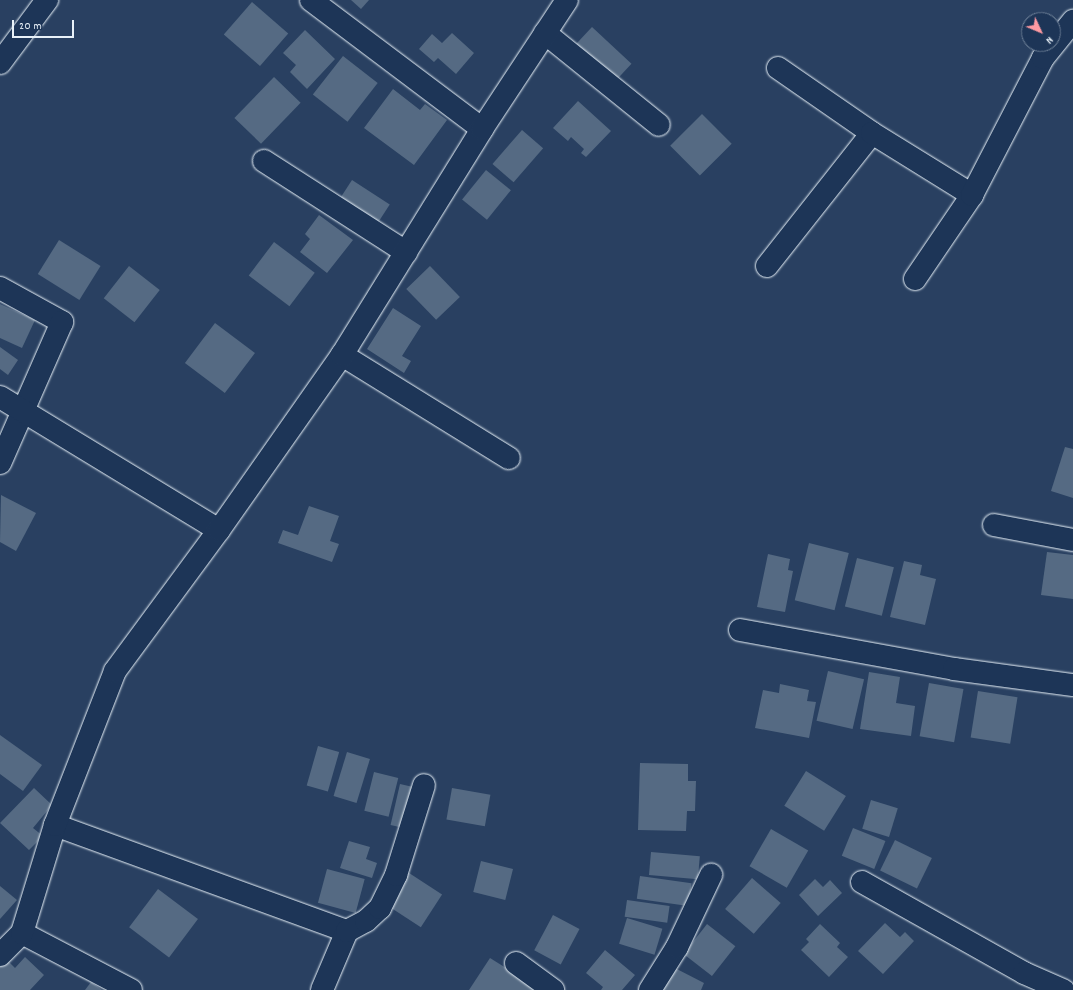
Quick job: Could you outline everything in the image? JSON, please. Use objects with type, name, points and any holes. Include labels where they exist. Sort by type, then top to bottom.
[{"type":"street","points":[[312,0],[482,129]]},
{"type":"street","points":[[0,955],[22,933],[55,825],[115,672],[219,530],[342,355],[482,129],[567,0]]},
{"type":"street","points":[[0,63],[43,2]]},
{"type":"street","points":[[915,279],[972,195],[1043,58],[1073,21]]},
{"type":"street","points":[[545,33],[659,124]]},
{"type":"street","points":[[778,68],[872,133],[972,195]]},
{"type":"street","points":[[767,266],[872,133]]},
{"type":"street","points":[[264,161],[406,252]]},
{"type":"street","points":[[0,288],[62,322],[0,463]]},
{"type":"street","points":[[342,355],[510,458]]},
{"type":"street","points":[[0,397],[219,530]]},
{"type":"street","points":[[994,525],[1073,540]]},
{"type":"street","points":[[740,630],[954,669],[1073,685]]},
{"type":"street","points":[[322,990],[347,931],[366,921],[380,908],[396,875],[424,785]]},
{"type":"street","points":[[55,825],[347,931]]},
{"type":"street","points":[[650,990],[677,947],[711,875]]},
{"type":"street","points":[[862,882],[1024,973],[1063,990]]},
{"type":"street","points":[[22,933],[131,990]]},
{"type":"street","points":[[516,963],[554,990]]},
{"type":"building","points":[[351,0],[369,0],[361,9]]},
{"type":"building","points":[[252,2],[288,33],[260,66],[224,34]]},
{"type":"building","points":[[592,27],[631,64],[614,82],[575,45]]},
{"type":"building","points":[[305,30],[335,59],[307,89],[290,72],[296,65],[283,53]]},
{"type":"building","points":[[452,33],[474,53],[456,74],[438,58],[434,62],[419,49],[432,34],[442,43]]},
{"type":"building","points":[[343,56],[378,83],[348,122],[313,95]]},
{"type":"building","points":[[274,77],[301,103],[261,144],[234,118]]},
{"type":"building","points":[[393,89],[420,110],[425,104],[447,120],[414,165],[364,128]]},
{"type":"building","points":[[578,101],[611,131],[586,157],[581,153],[584,149],[571,137],[568,141],[553,128]]},
{"type":"building","points":[[702,114],[732,144],[700,176],[670,146]]},
{"type":"building","points":[[522,130],[543,148],[514,182],[492,164]]},
{"type":"building","points":[[486,170],[511,190],[487,220],[462,200]]},
{"type":"building","points":[[352,180],[390,205],[374,228],[337,203]]},
{"type":"building","points":[[319,215],[353,240],[327,273],[300,252],[310,239],[305,234]]},
{"type":"building","points":[[59,240],[101,266],[79,300],[38,274]]},
{"type":"building","points":[[274,242],[315,273],[289,306],[249,276]]},
{"type":"building","points":[[129,266],[160,290],[134,322],[104,298]]},
{"type":"building","points":[[430,266],[460,297],[436,320],[406,289]]},
{"type":"building","points":[[0,304],[35,320],[22,348],[0,338]]},
{"type":"building","points":[[393,308],[421,326],[402,356],[411,361],[404,373],[367,349]]},
{"type":"building","points":[[215,323],[255,353],[225,393],[185,363]]},
{"type":"building","points":[[0,347],[18,360],[8,375],[0,369]]},
{"type":"building","points":[[1065,447],[1073,449],[1073,498],[1051,491]]},
{"type":"building","points":[[1,495],[36,513],[16,551],[0,542]]},
{"type":"building","points":[[309,506],[339,516],[330,541],[339,544],[332,562],[278,543],[283,530],[298,535]]},
{"type":"building","points":[[809,543],[849,553],[835,610],[795,600]]},
{"type":"building","points":[[1047,552],[1073,555],[1073,599],[1041,595]]},
{"type":"building","points":[[768,554],[790,559],[788,570],[793,571],[785,612],[757,607]]},
{"type":"building","points":[[857,558],[894,567],[882,616],[845,607]]},
{"type":"building","points":[[904,561],[922,565],[920,575],[936,579],[925,625],[890,617]]},
{"type":"building","points":[[828,671],[864,679],[853,729],[817,721]]},
{"type":"building","points":[[869,672],[900,677],[896,703],[915,706],[911,736],[860,729]]},
{"type":"building","points":[[929,683],[963,689],[954,742],[920,736]]},
{"type":"building","points":[[780,684],[809,690],[807,701],[816,702],[809,738],[755,728],[763,690],[779,693]]},
{"type":"building","points":[[978,691],[1018,697],[1010,744],[971,737]]},
{"type":"building","points":[[0,735],[42,765],[23,791],[0,774]]},
{"type":"building","points":[[318,746],[339,752],[328,791],[307,785]]},
{"type":"building","points":[[347,752],[370,759],[357,803],[334,796]]},
{"type":"building","points":[[640,763],[688,764],[688,781],[696,781],[695,811],[687,811],[686,831],[638,830]]},
{"type":"building","points":[[806,771],[846,796],[824,831],[784,806]]},
{"type":"building","points":[[374,772],[398,778],[389,817],[364,811]]},
{"type":"building","points":[[400,784],[418,788],[408,829],[391,825]]},
{"type":"building","points":[[34,788],[52,805],[33,828],[43,836],[29,850],[0,823]]},
{"type":"building","points":[[452,788],[490,795],[485,826],[446,820]]},
{"type":"building","points":[[871,800],[898,808],[889,837],[862,829]]},
{"type":"building","points":[[853,828],[885,841],[874,869],[842,856]]},
{"type":"building","points":[[771,829],[808,850],[787,888],[750,866]]},
{"type":"building","points":[[895,840],[932,858],[917,889],[880,871]]},
{"type":"building","points":[[349,841],[370,847],[366,859],[377,863],[372,878],[340,868]]},
{"type":"building","points":[[651,852],[700,856],[698,879],[649,875]]},
{"type":"building","points":[[481,861],[513,869],[505,900],[473,892]]},
{"type":"building","points":[[327,869],[365,879],[356,913],[318,903]]},
{"type":"building","points":[[406,871],[442,894],[421,927],[385,904]]},
{"type":"building","points":[[640,876],[691,883],[688,906],[637,899]]},
{"type":"building","points":[[752,878],[781,903],[754,934],[725,909]]},
{"type":"building","points":[[815,879],[823,887],[830,880],[842,893],[818,916],[799,895]]},
{"type":"building","points":[[0,886],[17,900],[0,919]]},
{"type":"building","points":[[158,889],[198,919],[169,957],[129,927]]},
{"type":"building","points":[[627,900],[670,906],[667,923],[625,917]]},
{"type":"building","points":[[553,915],[579,929],[561,964],[534,950]]},
{"type":"building","points":[[627,918],[662,929],[654,955],[619,944]]},
{"type":"building","points":[[885,923],[900,937],[905,932],[914,941],[883,974],[858,951]]},
{"type":"building","points":[[707,924],[735,946],[712,976],[684,954]]},
{"type":"building","points":[[820,924],[840,943],[837,947],[848,957],[829,977],[801,950],[809,942],[806,939]]},
{"type":"building","points":[[605,950],[635,975],[622,990],[601,990],[603,987],[586,973]]},
{"type":"building","points":[[25,957],[44,975],[30,990],[0,990],[0,967],[7,960],[15,968]]},
{"type":"building","points":[[490,958],[541,990],[469,990]]},
{"type":"building","points":[[671,966],[704,983],[701,990],[660,990]]},
{"type":"building","points":[[91,982],[102,990],[85,990]]}]
